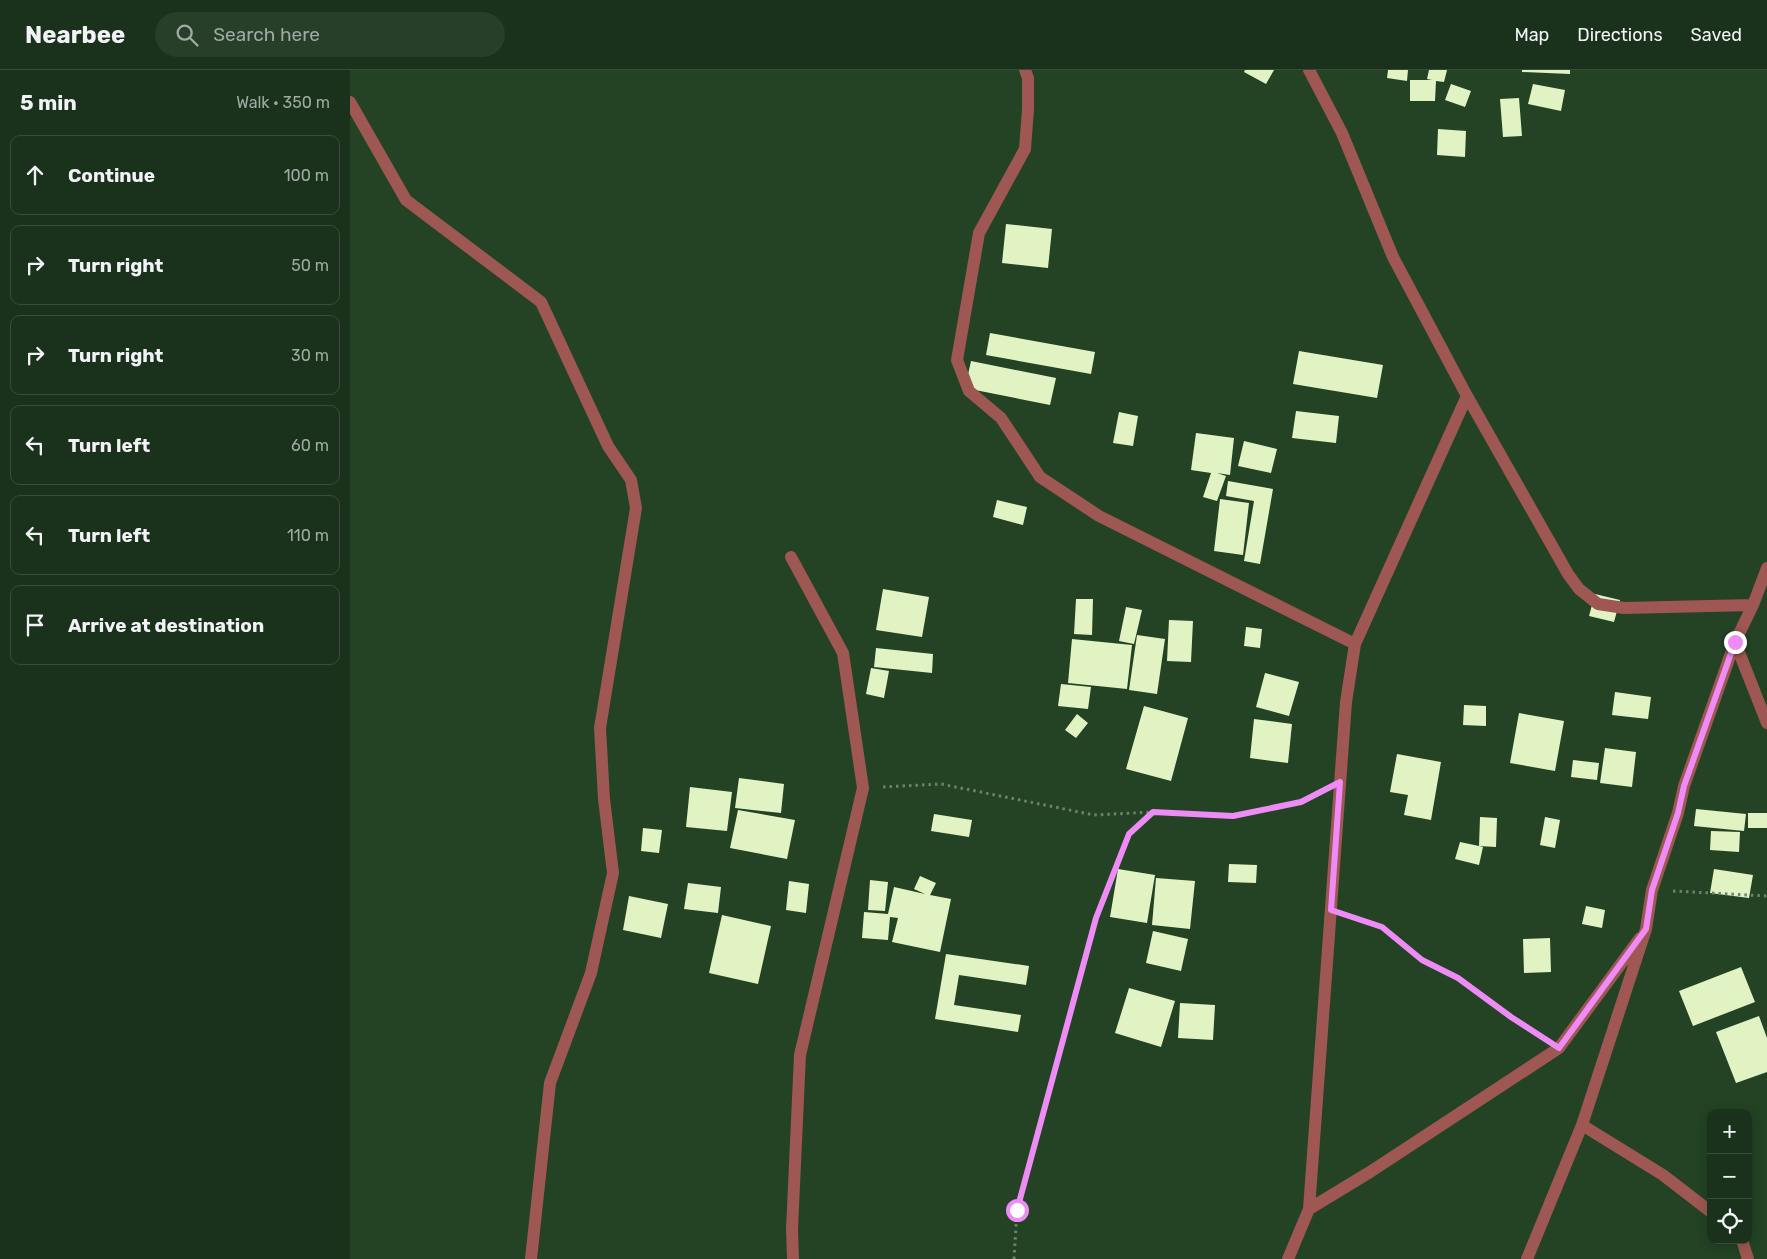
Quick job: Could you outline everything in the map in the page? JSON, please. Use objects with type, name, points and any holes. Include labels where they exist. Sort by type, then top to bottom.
[{"type":"street","points":[[1025,70],[1028,78],[1028,109],[1025,149],[979,233],[957,360],[969,391],[1001,418],[1040,477],[1098,516],[1355,644]]},
{"type":"street","points":[[1309,70],[1342,133],[1393,257],[1467,396],[1568,574],[1579,589],[1598,604],[1624,608],[1753,605]]},
{"type":"street","points":[[350,102],[406,200],[541,302],[608,446],[631,480],[636,508],[600,728],[604,799],[613,873],[591,973],[550,1082],[530,1259]]},
{"type":"street","points":[[1288,1259],[1309,1209],[1346,702],[1355,644],[1467,396]]},
{"type":"street","points":[[791,558],[844,653],[863,788],[800,1055],[792,1229],[793,1259]]},
{"type":"street","points":[[1526,1259],[1582,1126],[1646,929],[1652,890],[1678,813],[1684,786],[1735,642],[1753,605],[1767,568]]},
{"type":"street","points":[[1735,642],[1767,723]]},
{"type":"street","points":[[1309,1209],[1370,1172],[1559,1048],[1646,929]]},
{"type":"street","points":[[1582,1126],[1663,1175],[1707,1209]]},
{"type":"street","points":[[1743,1244],[1748,1259]]},
{"type":"path","points":[[863,788],[941,784],[1094,815],[1153,812],[1233,816],[1301,802],[1340,782]]},
{"type":"path","points":[[1014,1259],[1017,1210],[1096,918],[1129,834],[1153,812]]},
{"type":"path","points":[[1652,890],[1767,896]]},
{"type":"path","points":[[1331,910],[1382,927],[1422,960],[1458,978],[1511,1017],[1559,1048]]},
{"type":"building","points":[[1245,70],[1274,70],[1266,84],[1244,72]]},
{"type":"building","points":[[1388,70],[1408,70],[1407,81],[1387,78]]},
{"type":"building","points":[[1429,70],[1447,70],[1444,82],[1436,81],[1435,101],[1410,101],[1410,80],[1432,80],[1427,79]]},
{"type":"building","points":[[1522,70],[1570,70],[1570,74],[1522,72]]},
{"type":"building","points":[[1451,84],[1471,91],[1465,107],[1445,100]]},
{"type":"building","points":[[1533,84],[1565,90],[1561,111],[1528,104]]},
{"type":"building","points":[[1519,98],[1522,136],[1503,137],[1500,99]]},
{"type":"building","points":[[1438,129],[1466,131],[1465,157],[1437,155]]},
{"type":"building","points":[[1006,224],[1052,229],[1048,268],[1002,263]]},
{"type":"building","points":[[990,333],[1095,352],[1091,374],[986,355]]},
{"type":"building","points":[[1299,351],[1383,365],[1377,398],[1293,384]]},
{"type":"building","points":[[971,361],[1056,378],[1050,405],[965,388]]},
{"type":"building","points":[[1296,411],[1339,416],[1336,443],[1292,438]]},
{"type":"building","points":[[1119,412],[1138,416],[1133,446],[1113,443]]},
{"type":"building","points":[[1196,433],[1234,438],[1230,475],[1217,473],[1226,476],[1217,501],[1203,497],[1211,473],[1191,470]]},
{"type":"building","points":[[1244,441],[1277,449],[1271,473],[1238,466]]},
{"type":"building","points":[[1228,481],[1273,489],[1260,564],[1244,561],[1254,501],[1226,496]]},
{"type":"building","points":[[1220,499],[1249,503],[1243,555],[1214,551]]},
{"type":"building","points":[[997,500],[1027,507],[1023,525],[993,517]]},
{"type":"building","points":[[883,589],[929,597],[922,637],[876,630]]},
{"type":"building","points":[[1595,594],[1620,600],[1614,622],[1589,616]]},
{"type":"building","points":[[1076,599],[1093,599],[1092,635],[1074,634]]},
{"type":"building","points":[[1126,607],[1142,610],[1134,644],[1119,641]]},
{"type":"building","points":[[1169,620],[1193,621],[1191,662],[1167,661]]},
{"type":"building","points":[[1246,627],[1262,629],[1260,648],[1244,646]]},
{"type":"building","points":[[1137,635],[1165,639],[1157,694],[1129,690]]},
{"type":"building","points":[[1072,639],[1132,645],[1127,689],[1068,683]]},
{"type":"building","points":[[876,648],[933,654],[932,673],[874,667]]},
{"type":"building","points":[[871,668],[889,671],[884,698],[866,694]]},
{"type":"building","points":[[1265,673],[1299,682],[1289,716],[1256,707]]},
{"type":"building","points":[[1061,684],[1091,687],[1088,709],[1058,706]]},
{"type":"building","points":[[1615,692],[1651,697],[1648,719],[1612,715]]},
{"type":"building","points":[[1464,705],[1486,706],[1486,726],[1463,725]]},
{"type":"building","points":[[1144,706],[1188,718],[1171,781],[1126,769]]},
{"type":"building","points":[[1519,713],[1564,721],[1555,771],[1510,763]]},
{"type":"building","points":[[1077,714],[1088,723],[1076,738],[1065,730]]},
{"type":"building","points":[[1254,719],[1292,724],[1288,763],[1250,758]]},
{"type":"building","points":[[1605,748],[1636,752],[1632,787],[1600,783]]},
{"type":"building","points":[[1397,754],[1441,762],[1431,820],[1404,815],[1408,795],[1390,792]]},
{"type":"building","points":[[1573,760],[1599,763],[1597,780],[1571,777]]},
{"type":"building","points":[[739,778],[784,784],[781,813],[735,808]]},
{"type":"building","points":[[690,787],[732,792],[727,831],[686,827]]},
{"type":"building","points":[[1696,809],[1746,814],[1744,831],[1694,826]]},
{"type":"building","points":[[738,810],[795,820],[787,859],[730,848]]},
{"type":"building","points":[[1748,813],[1767,813],[1767,828],[1748,828]]},
{"type":"building","points":[[934,814],[972,820],[969,837],[931,831]]},
{"type":"building","points":[[1480,817],[1497,818],[1496,847],[1479,846]]},
{"type":"building","points":[[1545,817],[1560,820],[1555,848],[1540,845]]},
{"type":"building","points":[[643,828],[662,830],[659,853],[641,851]]},
{"type":"building","points":[[1711,831],[1740,832],[1739,852],[1710,850]]},
{"type":"building","points":[[1460,842],[1483,847],[1479,865],[1455,859]]},
{"type":"building","points":[[1229,864],[1257,865],[1256,883],[1228,882]]},
{"type":"building","points":[[1118,869],[1155,875],[1147,923],[1110,917]]},
{"type":"building","points":[[1714,869],[1753,875],[1749,898],[1710,893]]},
{"type":"building","points":[[920,876],[936,883],[930,895],[951,899],[940,952],[892,942],[898,918],[890,917],[888,940],[862,938],[864,912],[888,914],[894,887],[925,894],[914,889]]},
{"type":"building","points":[[1156,878],[1195,881],[1190,929],[1152,925]]},
{"type":"building","points":[[870,880],[888,882],[885,911],[868,910]]},
{"type":"building","points":[[789,881],[809,884],[806,913],[786,910]]},
{"type":"building","points":[[688,883],[721,887],[718,913],[684,909]]},
{"type":"building","points":[[629,896],[668,904],[661,938],[623,930]]},
{"type":"building","points":[[1586,906],[1605,910],[1602,928],[1582,924]]},
{"type":"building","points":[[722,915],[771,926],[758,984],[709,973]]},
{"type":"building","points":[[1153,931],[1188,939],[1181,971],[1146,963]]},
{"type":"building","points":[[1550,938],[1551,972],[1524,973],[1523,939]]},
{"type":"building","points":[[946,954],[1029,966],[1026,985],[959,975],[954,1005],[1021,1015],[1018,1032],[935,1019]]},
{"type":"building","points":[[1741,967],[1755,1002],[1693,1026],[1679,991]]},
{"type":"building","points":[[1129,988],[1175,1001],[1161,1047],[1115,1033]]},
{"type":"building","points":[[1180,1003],[1215,1005],[1213,1040],[1178,1038]]},
{"type":"building","points":[[1759,1016],[1767,1038],[1767,1072],[1736,1083],[1716,1032]]},
{"type":"route","points":[[1017,1210],[1096,918],[1129,834],[1153,812],[1233,816],[1301,802],[1340,782],[1331,910],[1382,927],[1422,960],[1458,978],[1511,1017],[1559,1048],[1646,929],[1652,890],[1678,813],[1684,786],[1735,642]]}]
